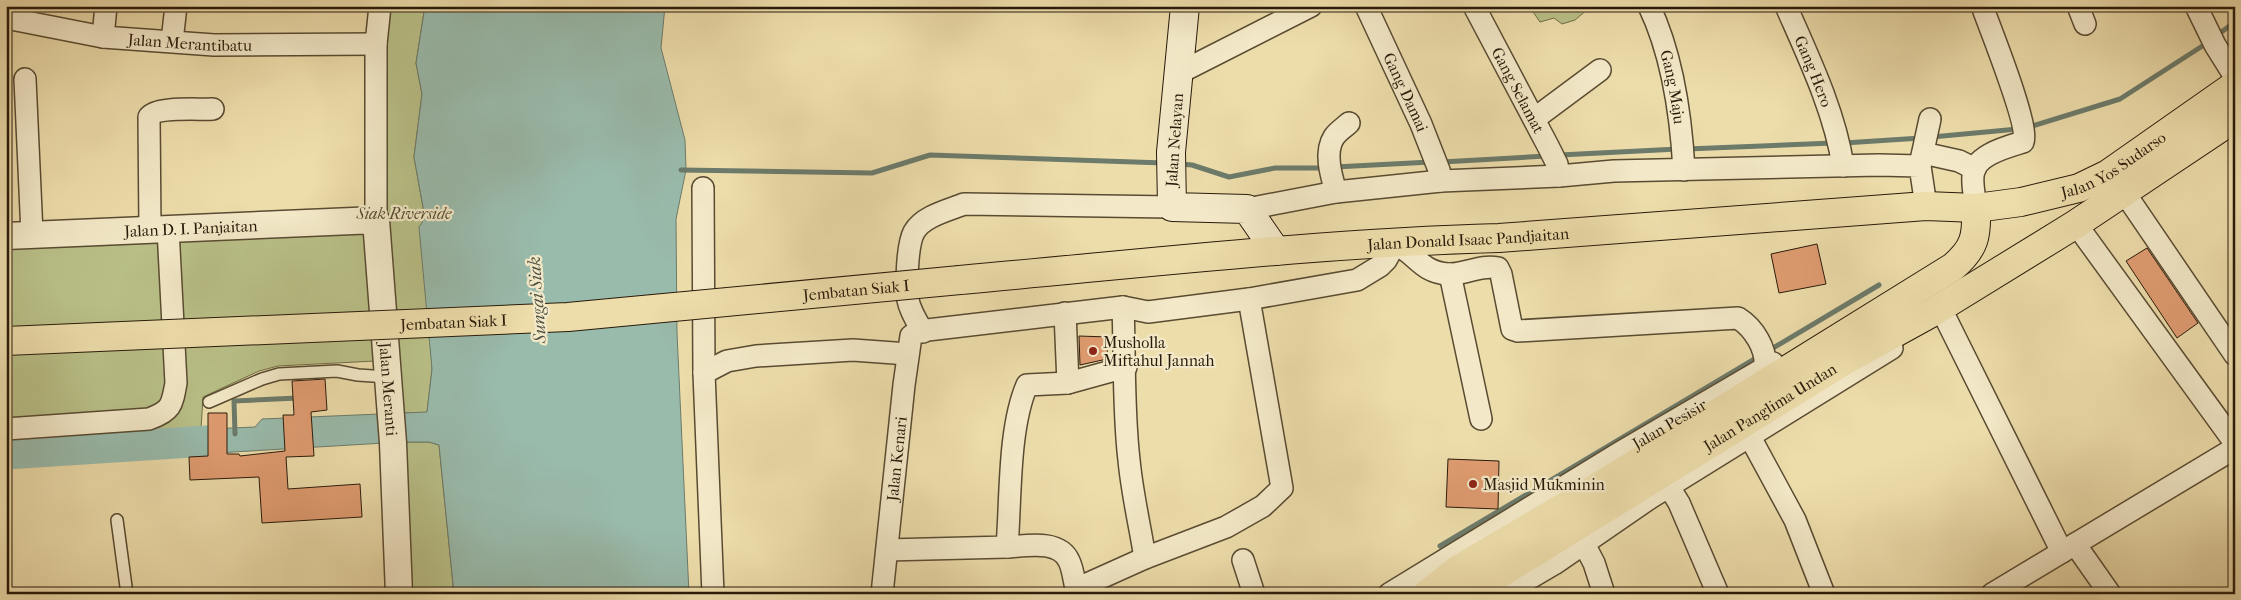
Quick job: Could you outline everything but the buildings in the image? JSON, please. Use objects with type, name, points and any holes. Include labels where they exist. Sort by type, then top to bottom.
[{"type":"main road","name":"Jalan Nelayan","points":[[1185,6],[1171,152],[1171,194],[1247,209]]},
{"type":"main road","name":"Jalan Yos Sudarso","points":[[1976,208],[2029,200],[2079,188],[2108,174],[2235,85]]},
{"type":"main road","name":"Jalan Yos Sudarso","points":[[2076,224],[2235,118]]},
{"type":"main road","name":"Jalan Donald Isaac Pandjaitan","points":[[960,280],[1276,251],[1438,240],[1499,238],[1926,206],[1976,208]]},
{"type":"main road","name":"Jalan Panglima Undan","points":[[1467,594],[1709,454],[1838,352],[1954,267],[1966,255],[1974,241],[1976,208]]},
{"type":"main road","points":[[1247,209],[1276,251]]},
{"type":"main road","name":"Jalan Panglima Undan","points":[[1427,594],[1460,568],[1625,460],[1838,352],[1930,316],[2076,224]]},
{"type":"main road","name":"Jembatan Siak I","points":[[6,341],[568,317],[960,280]]},
{"type":"street","points":[[103,36],[106,6]]},
{"type":"street","points":[[172,41],[176,6]]},
{"type":"street","name":"Jalan Meranti","points":[[380,6],[376,44],[376,220],[393,443],[399,594]]},
{"type":"street","points":[[1179,73],[1311,6]]},
{"type":"street","name":"Gang Damai","points":[[1366,6],[1428,143],[1440,175]]},
{"type":"street","name":"Gang Selamat","points":[[1474,6],[1534,119],[1554,162]]},
{"type":"street","name":"Gang Maju","points":[[1649,6],[1666,50],[1675,88],[1683,156]]},
{"type":"street","name":"Gang Hero","points":[[1786,6],[1809,59],[1841,152]]},
{"type":"street","points":[[1976,208],[1972,175],[1975,169],[1985,158],[2023,142],[2023,129],[1982,6]]},
{"type":"street","points":[[2200,15],[2215,46],[2235,77]]},
{"type":"street","name":"Jalan Merantibatu","points":[[6,18],[103,36],[214,45],[376,44]]},
{"type":"street","points":[[1534,119],[1600,70]]},
{"type":"street","points":[[25,79],[32,234]]},
{"type":"street","points":[[6,429],[149,419],[164,413],[173,401],[176,383],[149,117],[152,113],[162,111],[213,109]]},
{"type":"street","points":[[1332,174],[1334,137],[1349,123]]},
{"type":"street","points":[[1925,142],[1926,206]]},
{"type":"street","points":[[1247,209],[1332,174],[1440,175],[1554,162],[1614,171],[1683,156],[1841,152],[1925,142],[1975,169]]},
{"type":"street","points":[[702,188],[704,373],[713,594]]},
{"type":"street","points":[[2124,192],[2235,355]]},
{"type":"street","points":[[1171,194],[964,204],[932,217],[914,232],[907,282],[908,302],[923,332],[1123,307],[1148,312],[1249,299],[1357,280],[1386,260],[1395,244],[1402,247],[1423,266],[1434,271],[1450,274],[1479,268],[1498,268],[1501,274],[1512,329],[1518,331],[1738,318],[1746,324],[1763,355]]},
{"type":"street","name":"Jalan D. I. Panjaitan","points":[[6,236],[376,220]]},
{"type":"street","points":[[2076,224],[2235,442]]},
{"type":"street","points":[[1450,274],[1464,257],[1499,238]]},
{"type":"street","name":"Jalan Pesisir","points":[[1625,460],[1763,355],[1927,270],[1954,267]]},
{"type":"street","points":[[1450,274],[1481,419]]},
{"type":"street","points":[[887,550],[1044,546],[1062,551],[1069,560],[1076,588],[1145,558],[1226,527],[1263,506],[1282,488],[1249,299]]},
{"type":"street","points":[[1123,307],[1126,367],[1125,408],[1129,460],[1145,558]]},
{"type":"street","points":[[1065,313],[1068,383]]},
{"type":"street","points":[[1503,594],[1588,552],[1674,494],[1709,454],[1754,443],[1889,350],[1930,316],[2069,548],[2110,594]]},
{"type":"street","name":"Jalan Kenari","points":[[882,594],[908,354],[911,336],[915,332],[923,332]]},
{"type":"street","points":[[704,373],[727,361],[756,356],[854,350],[908,354]]},
{"type":"street","points":[[1007,547],[1010,484],[1022,396],[1027,385],[1068,383],[1126,367]]},
{"type":"street","points":[[1754,443],[1795,520],[1824,594]]},
{"type":"street","points":[[1993,594],[2235,448]]},
{"type":"street","points":[[1389,594],[1589,482]]},
{"type":"street","points":[[1674,494],[1718,594]]},
{"type":"street","points":[[1588,552],[1604,594]]},
{"type":"street","points":[[1243,560],[1254,594]]},
{"type":"lane","points":[[208,402],[262,379],[279,374],[337,371],[358,375],[388,377]]},
{"type":"lane","points":[[117,520],[126,594]]},
{"type":"green space","name":"Siak Riverside","points":[[386,6],[425,6],[416,63],[422,94],[414,157],[425,218],[432,369],[427,413],[398,413],[384,221]]},
{"type":"green space","points":[[1529,6],[1587,6],[1588,9],[1575,20],[1562,24],[1554,18],[1540,22]]},
{"type":"green space","points":[[365,232],[375,361],[278,366],[259,371],[203,397],[201,429],[6,437],[6,246]]},
{"type":"green space","points":[[401,442],[429,442],[439,445],[454,594],[409,594]]},
{"type":"water","name":"Sungai Siak","points":[[425,6],[665,6],[661,48],[685,140],[686,170],[676,219],[677,333],[689,594],[454,594],[439,445],[429,442],[166,456],[163,431],[255,427],[262,419],[427,412],[432,369],[419,227],[425,218],[414,157],[422,94],[416,63]]},
{"type":"waterway","points":[[2220,33],[2235,22]]},
{"type":"waterway","points":[[2029,127],[2120,99],[2207,43]]},
{"type":"waterway","points":[[1932,137],[2018,129]]},
{"type":"waterway","points":[[1844,143],[1921,138]]},
{"type":"waterway","points":[[1687,149],[1833,143]]},
{"type":"waterway","points":[[1560,155],[1678,149]]},
{"type":"waterway","points":[[681,170],[872,173],[930,155],[1164,163]]},
{"type":"waterway","points":[[1442,162],[1546,156]]},
{"type":"waterway","points":[[1335,167],[1431,162]]},
{"type":"waterway","points":[[1180,164],[1192,165],[1229,177],[1275,168],[1324,168]]},
{"type":"waterway","points":[[1768,351],[1879,285]]},
{"type":"waterway","points":[[1440,546],[1758,357]]},
{"type":"waterway","points":[[235,434],[234,401],[298,398]]},
{"type":"waterway","points":[[6,454],[207,441]]},
{"type":"place","name":"Musholla Miftahul Jannah","points":[[1093,351]]},
{"type":"place","name":"Masjid Mukminin","points":[[1473,484]]}]
